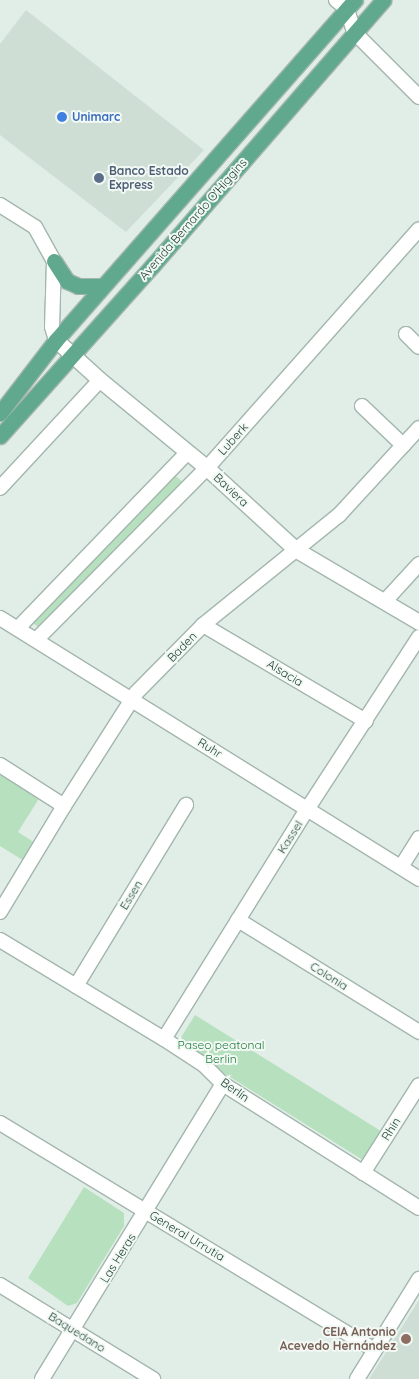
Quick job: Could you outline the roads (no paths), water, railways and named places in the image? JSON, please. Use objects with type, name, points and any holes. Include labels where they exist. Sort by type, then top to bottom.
[{"type":"main road","name":"Avenida Bernardo O'Higgins","points":[[0,436],[215,194],[383,0]]},
{"type":"main road","name":"Avenida Bernardo O'Higgins","points":[[0,413],[56,340],[198,179],[346,3]]},
{"type":"main road","points":[[198,179],[215,194]]},
{"type":"main road","points":[[54,261],[67,281],[78,286],[103,286]]},
{"type":"street","points":[[346,3],[354,32],[419,97]]},
{"type":"street","points":[[0,205],[35,227],[54,261],[52,327],[56,340]]},
{"type":"street","name":"Luberk","points":[[37,639],[206,468],[419,229]]},
{"type":"street","points":[[406,334],[419,347]]},
{"type":"street","name":"Baviera","points":[[56,340],[100,380],[206,468],[295,549],[386,600],[419,622]]},
{"type":"street","points":[[0,488],[100,380]]},
{"type":"street","points":[[362,406],[404,445]]},
{"type":"street","name":"Baden","points":[[0,912],[131,699],[203,625],[339,515],[419,428]]},
{"type":"street","points":[[18,628],[187,453]]},
{"type":"street","points":[[386,600],[419,564]]},
{"type":"street","name":"Ruhr","points":[[0,618],[37,639],[419,879]]},
{"type":"street","name":"Alsacia","points":[[203,625],[366,722]]},
{"type":"street","name":"Kassel","points":[[164,1039],[308,808],[366,722],[419,637]]},
{"type":"street","points":[[0,765],[64,806]]},
{"type":"street","name":"Essen","points":[[76,986],[186,805]]},
{"type":"street","points":[[401,867],[419,838]]},
{"type":"street","name":"Colonia","points":[[238,920],[419,1032]]},
{"type":"street","name":"Berlín","points":[[0,940],[164,1039],[204,1065],[223,1084],[419,1208]]},
{"type":"street","name":"Las Heras","points":[[42,1379],[223,1084]]},
{"type":"street","name":"Rhin","points":[[364,1173],[419,1085]]},
{"type":"street","name":"General Urrutia","points":[[0,1123],[374,1350]]},
{"type":"street","points":[[357,1379],[419,1279]]},
{"type":"street","name":"Baquedano","points":[[0,1285],[153,1379]]},
{"type":"place","name":"Unimarc","points":[[62,117]]},
{"type":"place","name":"Banco Estado Express","points":[[99,178]]},
{"type":"place","name":"CEIA Antonio Acevedo Hernández","points":[[406,1339]]},
{"type":"park label","name":"Paseo peatonal Berlin","points":[[221,1052]]}]
